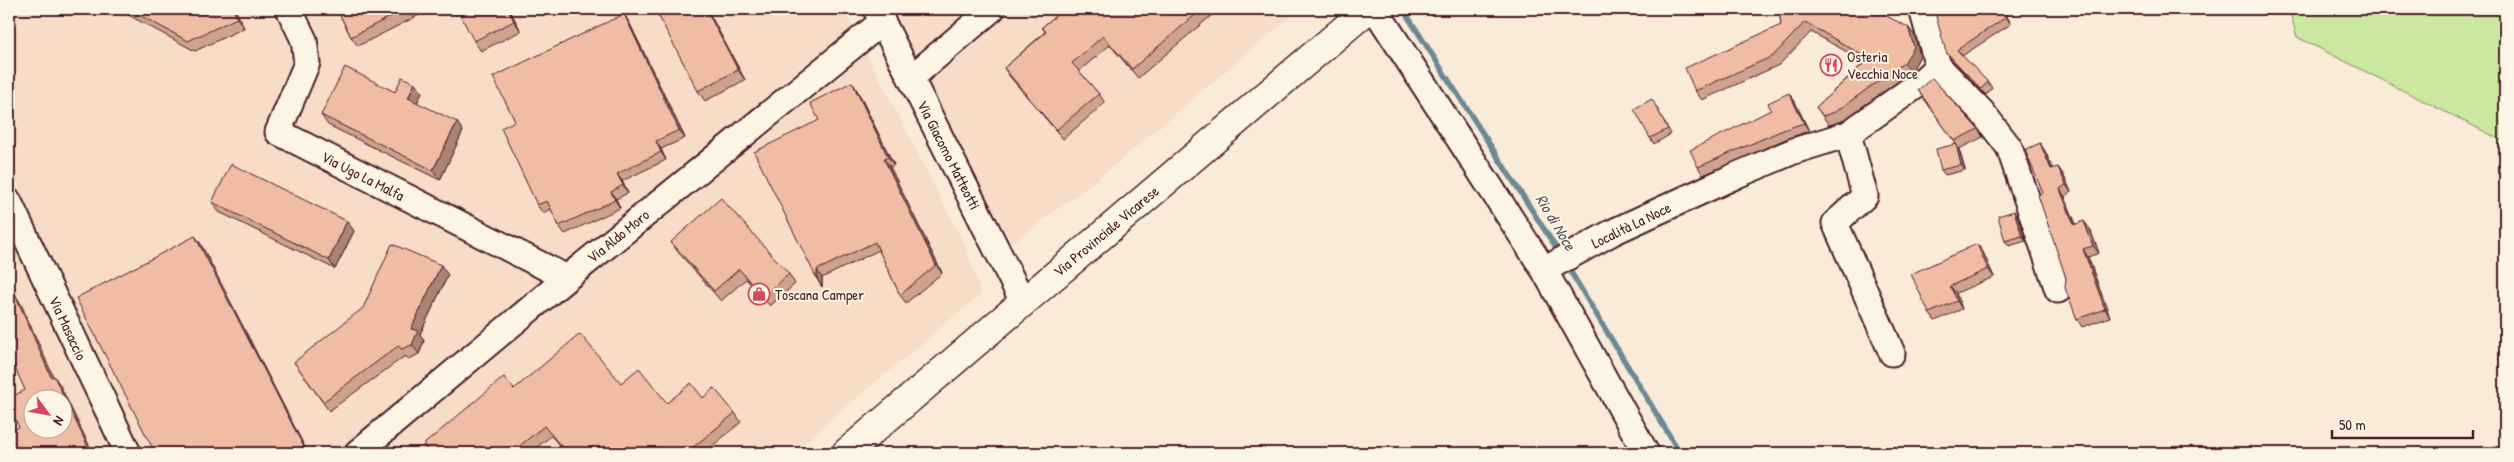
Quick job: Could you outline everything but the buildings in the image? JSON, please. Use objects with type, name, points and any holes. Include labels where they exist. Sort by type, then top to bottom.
[{"type":"main road","name":"Via Provinciale Vicarese","points":[[846,453],[1368,9]]},
{"type":"street","name":"Via Ugo La Malfa","points":[[289,9],[304,40],[307,63],[278,132],[567,278]]},
{"type":"street","points":[[911,78],[992,9]]},
{"type":"street","points":[[1375,9],[1556,263],[1646,453]]},
{"type":"street","points":[[1922,9],[1938,66],[1982,112],[2010,147],[2058,290]]},
{"type":"street","name":"Via Aldo Moro","points":[[357,453],[879,15]]},
{"type":"street","name":"Via Giacomo Matteotti","points":[[879,15],[1023,302]]},
{"type":"street","name":"Località La Noce","points":[[1556,263],[1613,232],[1737,175],[1794,151],[1848,134],[1920,83],[1938,66]]},
{"type":"street","points":[[1848,134],[1865,196],[1835,223],[1892,353]]},
{"type":"street","name":"Via Masaccio","points":[[9,202],[128,453]]},
{"type":"shaded area","points":[[9,9],[844,9],[966,248],[981,294],[791,453],[9,453]]},
{"type":"shaded area","points":[[891,9],[1299,9],[1099,178],[1012,243],[988,203]]},
{"type":"green space","points":[[2289,9],[2505,9],[2505,142],[2297,37]]},
{"type":"waterway","name":"Rio di Noce","points":[[1403,9],[1560,254]]},
{"type":"waterway","name":"Rio di Noce","points":[[1566,264],[1680,453]]},
{"type":"place","name":"Osteria Vecchia Noce","points":[[1831,65]]},
{"type":"place","name":"Toscana Camper","points":[[759,294]]}]
